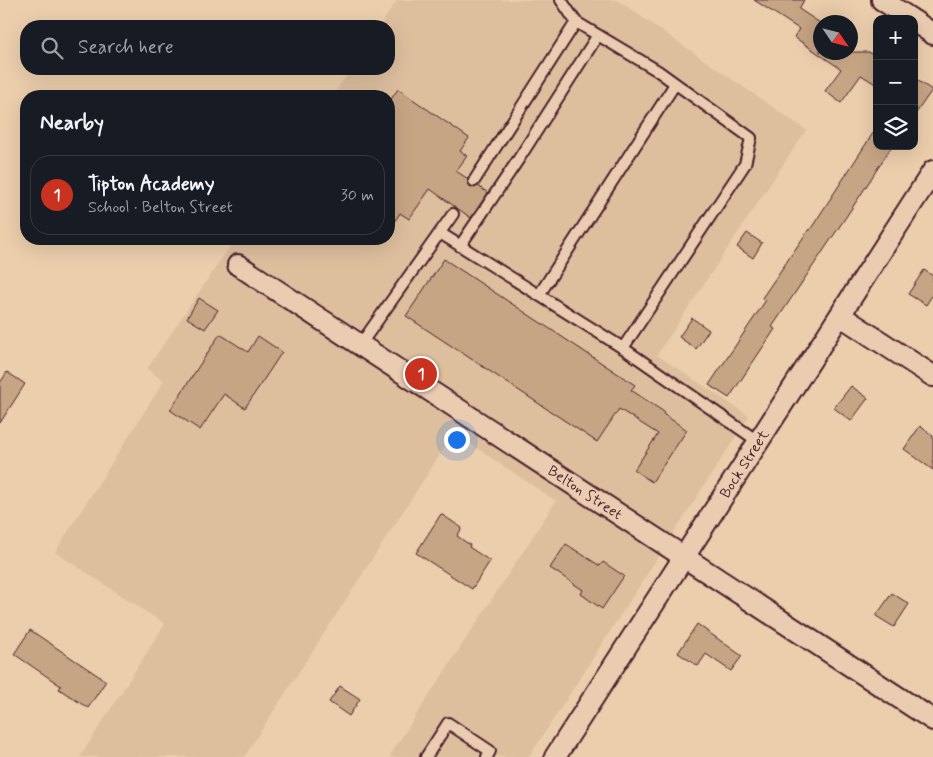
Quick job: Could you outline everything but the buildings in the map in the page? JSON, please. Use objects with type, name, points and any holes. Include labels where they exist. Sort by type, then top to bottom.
[{"type":"street","points":[[882,0],[905,15]]},
{"type":"street","points":[[918,24],[933,34]]},
{"type":"street","name":"Bock Street","points":[[555,757],[933,171]]},
{"type":"street","name":"Belton Street","points":[[238,266],[933,720]]},
{"type":"street","points":[[841,316],[933,376]]},
{"type":"lane","points":[[561,0],[576,22],[675,84],[752,138],[746,164],[623,348]]},
{"type":"lane","points":[[474,181],[576,22]]},
{"type":"lane","points":[[460,246],[598,35]]},
{"type":"lane","points":[[539,295],[675,84]]},
{"type":"lane","points":[[360,346],[453,214]]},
{"type":"lane","points":[[440,233],[623,348],[759,442]]},
{"type":"lane","points":[[426,757],[448,723],[490,751],[486,757]]},
{"type":"shaded area","points":[[397,0],[617,0],[806,130],[657,355],[749,416],[529,757],[389,757],[556,501],[454,433],[244,757],[80,757],[165,624],[55,552],[164,381],[147,369],[231,245],[395,245],[395,90],[336,90],[347,75],[395,75],[395,20],[384,20]]},
{"type":"place","name":"Tipton Academy","points":[[421,374]]}]
